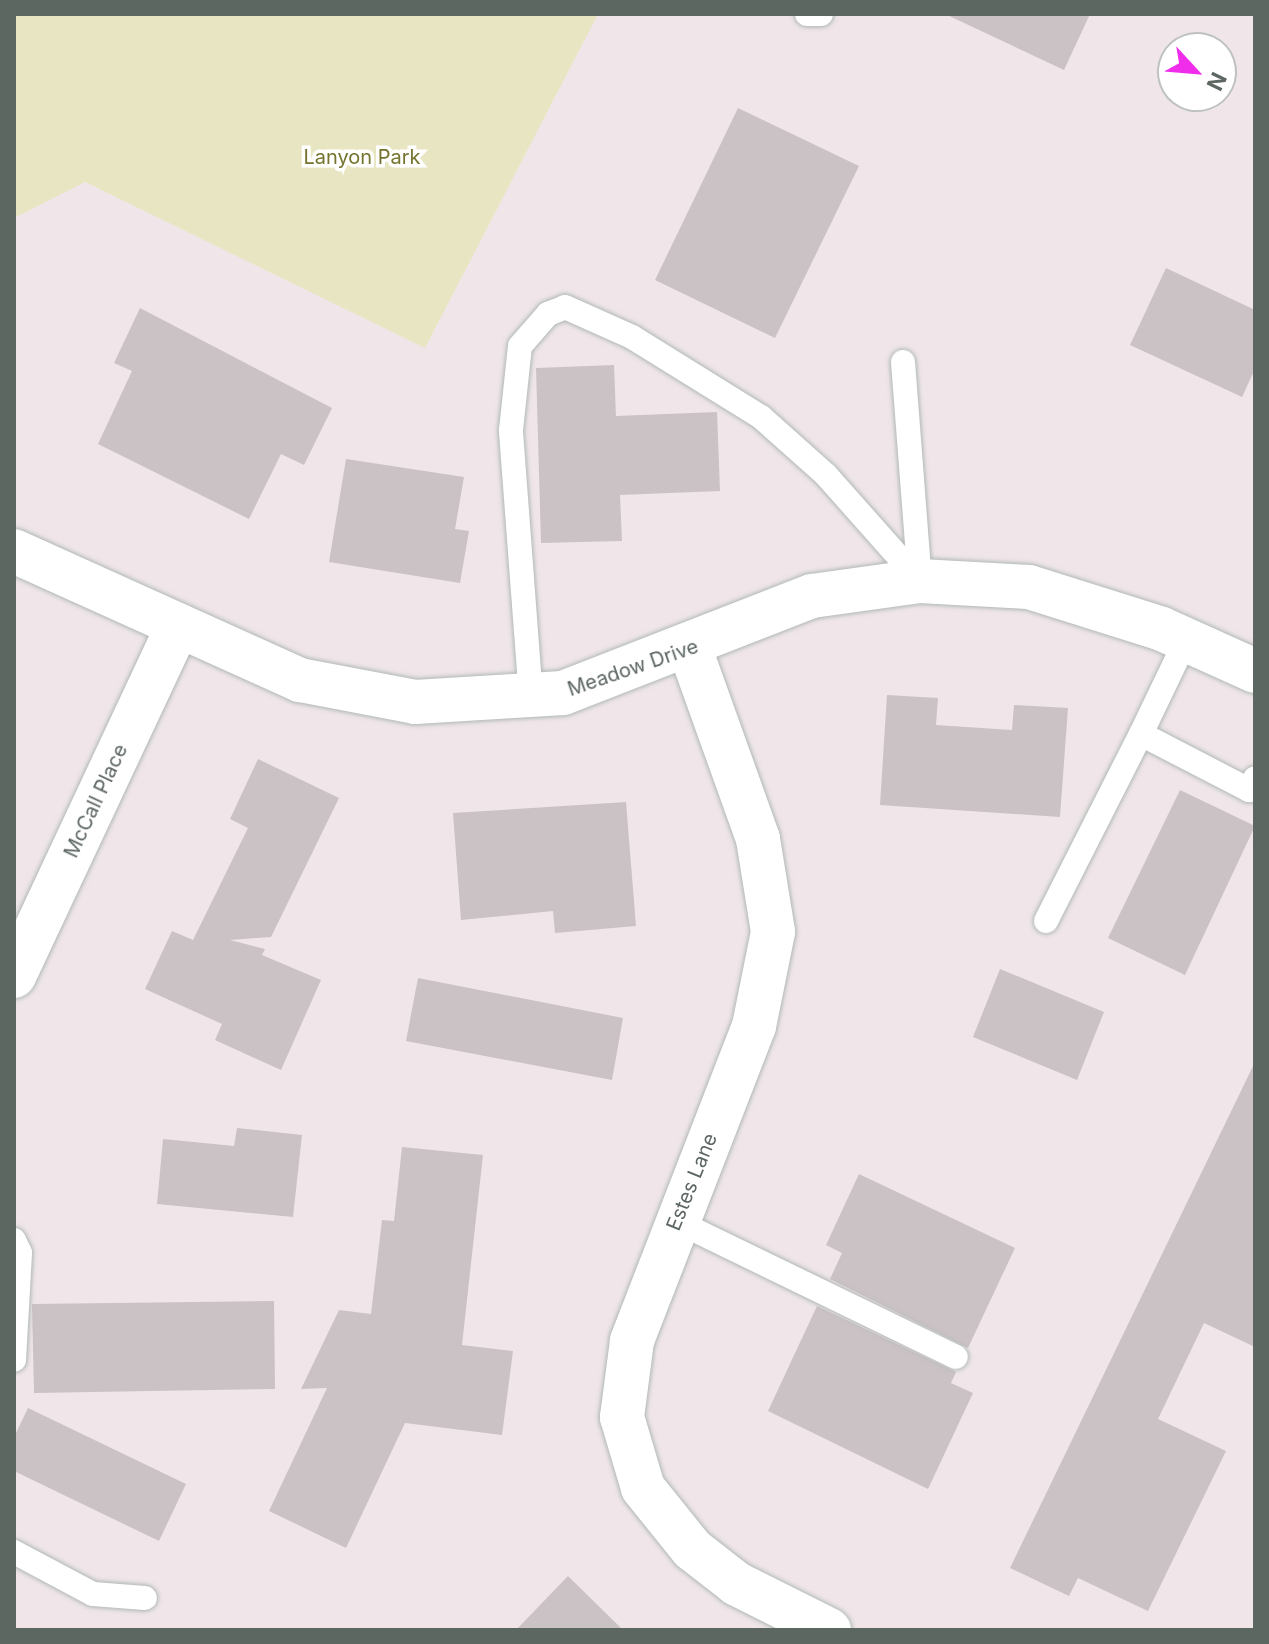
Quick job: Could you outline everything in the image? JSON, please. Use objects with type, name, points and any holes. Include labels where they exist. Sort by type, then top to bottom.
[{"type":"street","name":"Meadow Drive","points":[[14,551],[300,680],[415,702],[531,698],[690,649],[812,596],[920,581],[1029,587],[1186,640],[1255,671]]},
{"type":"street","name":"McCall Place","points":[[14,976],[178,626]]},
{"type":"street","name":"Estes Lane","points":[[690,649],[758,839],[773,932],[754,1026],[632,1341],[622,1417],[643,1488],[692,1549],[737,1584],[829,1630]]},
{"type":"lane","points":[[807,14],[821,14]]},
{"type":"lane","points":[[531,698],[511,430],[520,346],[548,314],[565,307],[632,337],[761,417],[826,475],[920,581]]},
{"type":"lane","points":[[903,362],[920,581]]},
{"type":"lane","points":[[1046,921],[1186,640]]},
{"type":"lane","points":[[1141,734],[1249,790],[1255,778]]},
{"type":"lane","points":[[676,1221],[956,1357]]},
{"type":"lane","points":[[14,1240],[20,1253],[14,1360]]},
{"type":"lane","points":[[14,1552],[93,1594],[145,1598]]},
{"type":"green space","name":"Lanyon Park","points":[[14,14],[598,14],[425,348],[85,182],[14,218]]},
{"type":"building","points":[[945,14],[1090,14],[1064,70]]},
{"type":"building","points":[[738,108],[859,166],[775,338],[655,280]]},
{"type":"building","points":[[1166,268],[1255,310],[1255,369],[1242,397],[1130,345]]},
{"type":"building","points":[[140,308],[332,408],[304,465],[281,454],[249,519],[98,444],[132,371],[114,363]]},
{"type":"building","points":[[614,365],[616,416],[717,412],[720,491],[620,495],[622,541],[541,543],[536,368]]},
{"type":"building","points":[[346,459],[464,477],[455,529],[469,531],[460,583],[329,562]]},
{"type":"building","points":[[887,695],[938,698],[936,725],[1012,730],[1014,705],[1068,708],[1060,817],[880,805]]},
{"type":"building","points":[[258,759],[339,798],[271,937],[230,940],[265,949],[262,955],[321,980],[281,1070],[215,1040],[222,1024],[145,989],[172,931],[193,940],[248,828],[230,819]]},
{"type":"building","points":[[1180,790],[1255,826],[1185,975],[1108,938]]},
{"type":"building","points":[[626,802],[636,926],[555,933],[553,911],[461,920],[453,813]]},
{"type":"building","points":[[1000,969],[1104,1012],[1077,1080],[973,1037]]},
{"type":"building","points":[[418,978],[623,1018],[612,1080],[406,1041]]},
{"type":"building","points":[[1255,1062],[1255,1347],[1204,1323],[1158,1419],[1226,1451],[1148,1611],[1078,1578],[1069,1596],[1010,1568]]},
{"type":"building","points":[[237,1128],[302,1135],[293,1217],[157,1204],[163,1139],[234,1146]]},
{"type":"building","points":[[402,1147],[483,1155],[462,1345],[513,1351],[502,1435],[405,1423],[346,1548],[269,1511],[327,1388],[301,1389],[339,1310],[371,1314],[382,1220],[394,1221]]},
{"type":"building","points":[[859,1174],[1015,1248],[968,1348],[830,1279],[842,1253],[826,1245]]},
{"type":"building","points":[[274,1301],[275,1389],[34,1393],[32,1304]]},
{"type":"building","points":[[817,1306],[956,1372],[951,1383],[973,1393],[928,1489],[768,1411]]},
{"type":"building","points":[[28,1408],[186,1484],[159,1541],[14,1471],[14,1437]]},
{"type":"building","points":[[568,1576],[623,1630],[516,1630]]}]
